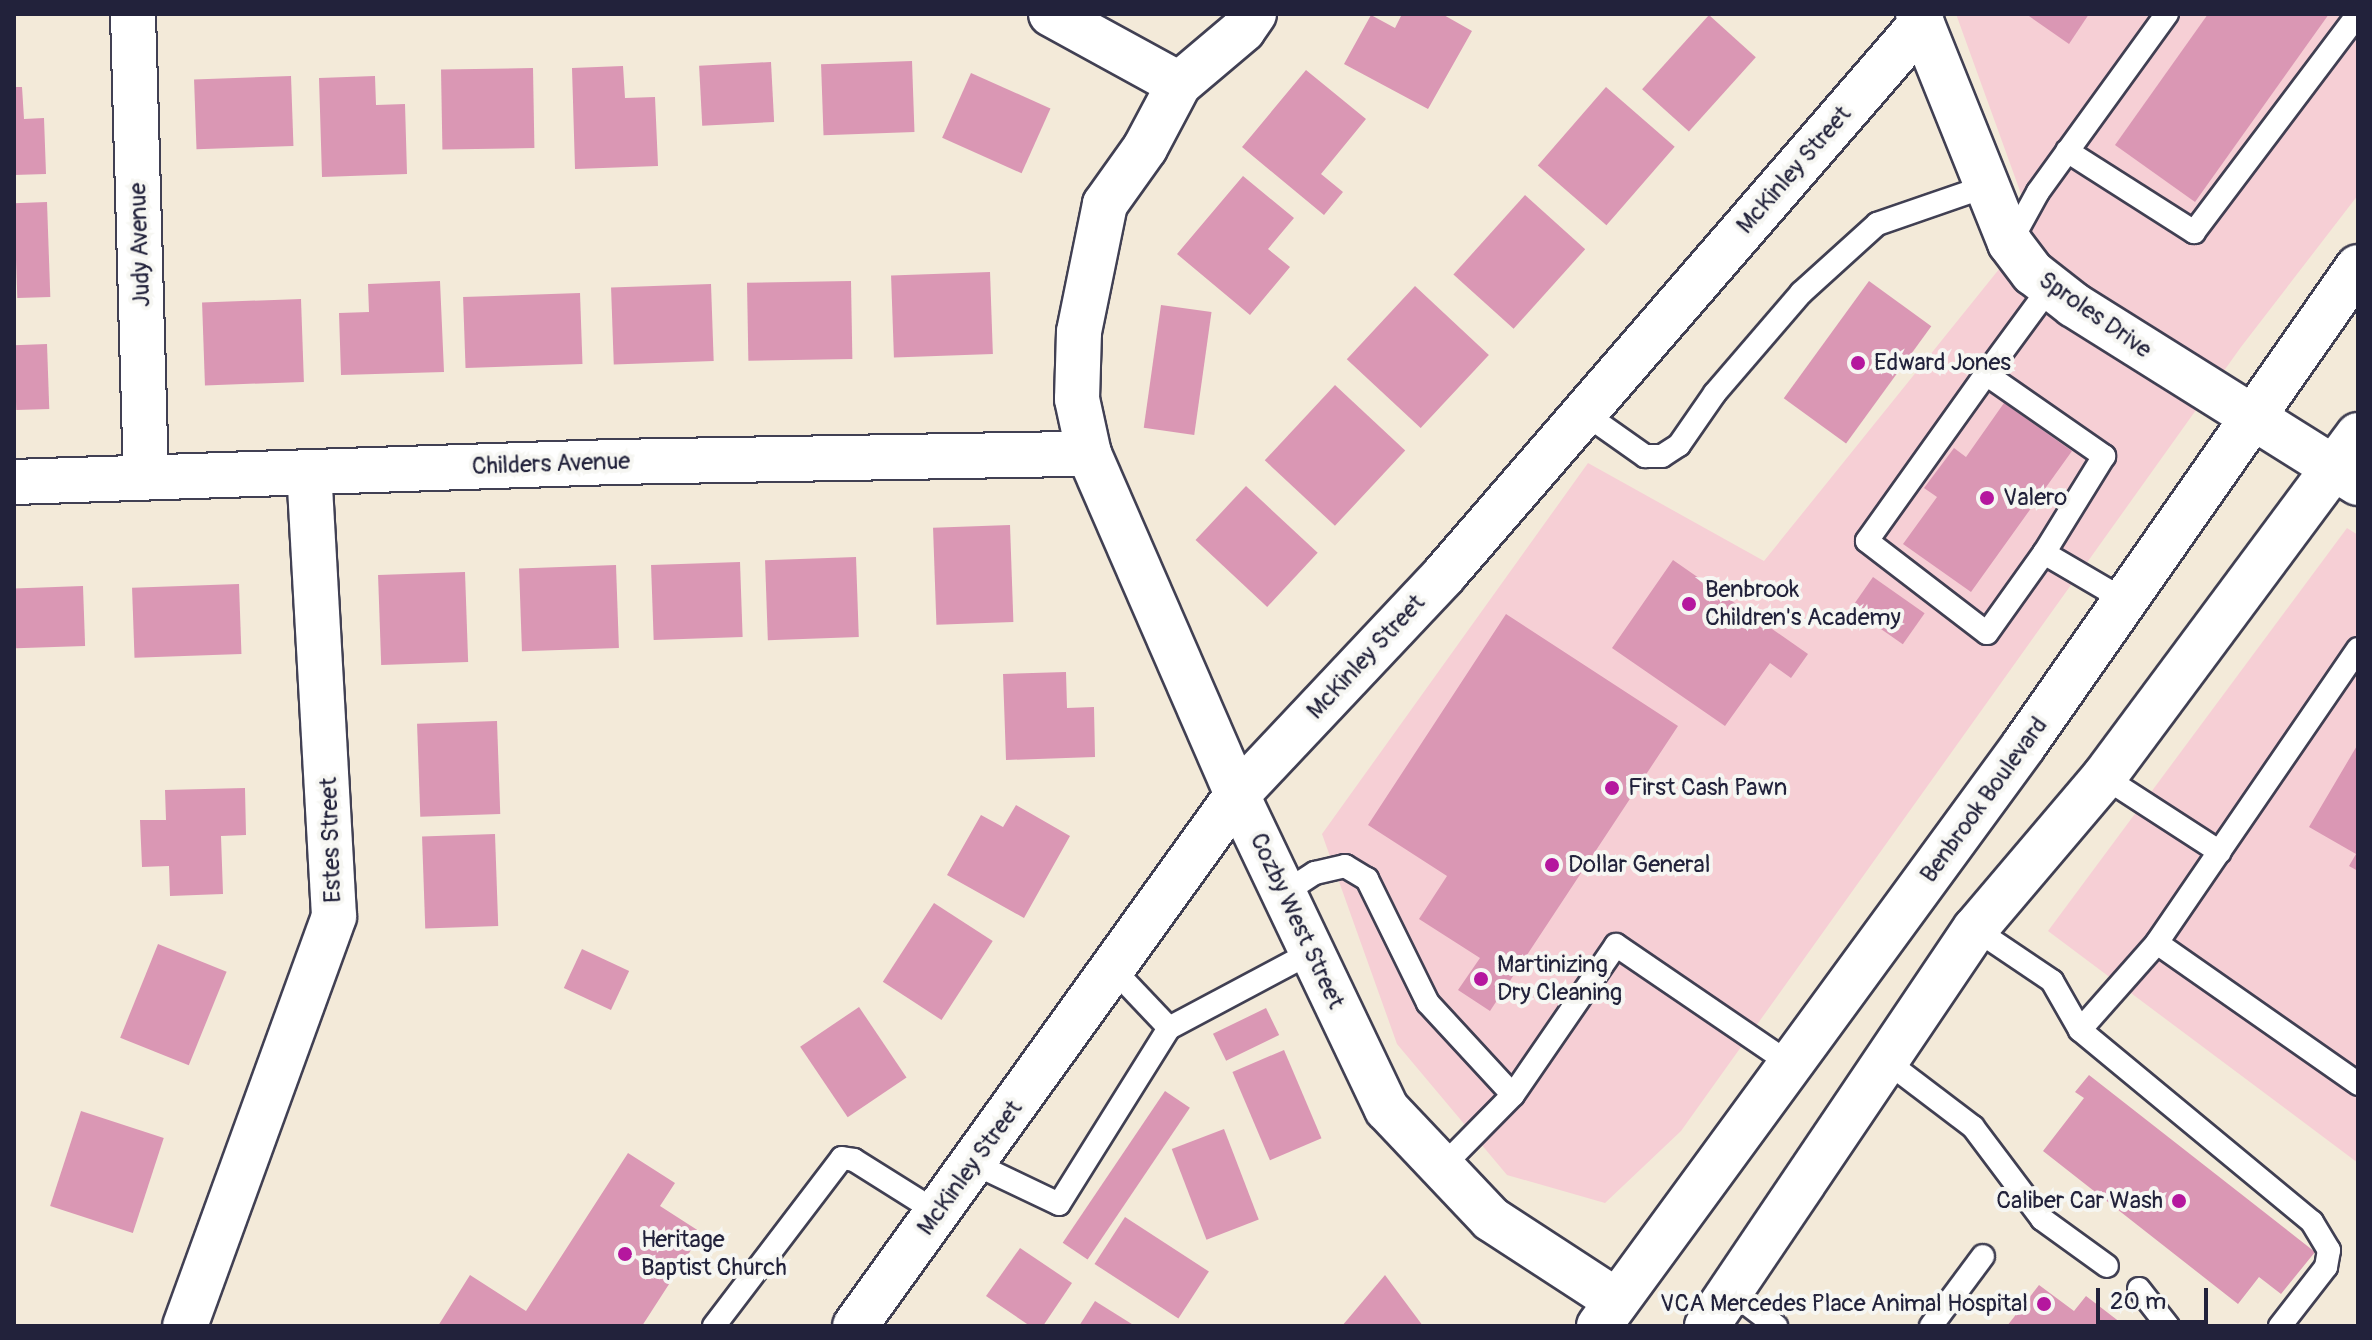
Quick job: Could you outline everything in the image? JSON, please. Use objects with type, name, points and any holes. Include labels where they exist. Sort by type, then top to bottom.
[{"type":"main road","name":"Judy Avenue","points":[[133,14],[146,477]]},
{"type":"main road","points":[[1051,14],[1179,84],[1243,30],[1254,14]]},
{"type":"main road","name":"Sproles Drive","points":[[1922,17],[2010,243],[2050,287],[2254,421],[2351,462]]},
{"type":"main road","name":"McKinley Street","points":[[855,1326],[1237,795],[1444,575],[1922,17]]},
{"type":"main road","name":"Cozby West Street","points":[[1179,84],[1145,148],[1105,204],[1079,332],[1077,399],[1089,454],[1237,795],[1387,1109],[1491,1219],[1608,1314]]},
{"type":"main road","name":"Benbrook Boulevard","points":[[1608,1314],[1792,1065],[2126,601],[2254,421],[2358,267]]},
{"type":"main road","name":"Childers Avenue","points":[[14,482],[1089,454]]},
{"type":"main road","points":[[1718,1309],[1975,929],[2104,777],[2351,462]]},
{"type":"main road","name":"Estes Street","points":[[185,1326],[334,916],[309,473]]},
{"type":"lane","points":[[2010,243],[2067,151],[2167,14]]},
{"type":"lane","points":[[2067,151],[2194,232],[2358,14]]},
{"type":"lane","points":[[1584,413],[1645,456],[1662,456],[1679,445],[1715,393],[1801,293],[1877,224],[1987,186]]},
{"type":"lane","points":[[1986,374],[2104,456],[2044,553],[1987,633],[1867,541],[1986,374],[2050,287]]},
{"type":"lane","points":[[2044,553],[2126,601]]},
{"type":"lane","points":[[2080,1030],[2157,943],[2358,649]]},
{"type":"lane","points":[[2104,777],[2220,852]]},
{"type":"lane","points":[[1284,893],[1315,873],[1345,866],[1367,879],[1428,1003],[1513,1095]]},
{"type":"lane","points":[[1975,929],[2052,981],[2080,1030],[2312,1222],[2329,1250],[2326,1267],[2280,1326]]},
{"type":"lane","points":[[2157,943],[2358,1084]]},
{"type":"lane","points":[[1442,1167],[1513,1095],[1616,945],[1792,1065]]},
{"type":"lane","points":[[973,1163],[1059,1204],[1169,1028],[1312,952]]},
{"type":"lane","points":[[1114,970],[1169,1028]]},
{"type":"lane","points":[[1886,1061],[1973,1127],[2042,1219],[2107,1266]]},
{"type":"lane","points":[[714,1326],[842,1158],[854,1160],[937,1212]]},
{"type":"lane","points":[[1931,1326],[1983,1256]]},
{"type":"lane","points":[[2139,1289],[2168,1326]]},
{"type":"lane","points":[[1718,1309],[1776,1326]]},
{"type":"shaded area","points":[[1956,14],[2358,14],[2358,195],[2241,347],[1681,1131],[1605,1203],[1507,1175],[1397,1044],[1322,834],[1588,463],[1764,561],[2033,227]]},
{"type":"shaded area","points":[[2347,528],[2358,535],[2358,1163],[2048,931]]},
{"type":"building","points":[[1402,14],[1442,14],[1472,31],[1428,109],[1344,64],[1371,15],[1395,28]]},
{"type":"building","points":[[2026,14],[2089,14],[2069,44]]},
{"type":"building","points":[[2208,14],[2329,14],[2195,202],[2115,145]]},
{"type":"building","points":[[1709,15],[1756,57],[1689,131],[1642,89]]},
{"type":"building","points":[[912,61],[914,132],[824,135],[821,64]]},
{"type":"building","points":[[771,62],[774,122],[702,126],[699,66]]},
{"type":"building","points":[[623,66],[625,98],[655,97],[658,166],[575,169],[572,68]]},
{"type":"building","points":[[533,68],[534,148],[442,150],[441,70]]},
{"type":"building","points":[[1306,70],[1366,119],[1321,174],[1343,192],[1324,215],[1242,147]]},
{"type":"building","points":[[971,73],[1050,108],[1022,173],[942,138]]},
{"type":"building","points":[[291,76],[293,146],[197,149],[194,79]]},
{"type":"building","points":[[375,76],[376,105],[405,104],[407,174],[322,177],[319,78]]},
{"type":"building","points":[[14,87],[22,87],[24,119],[44,118],[46,174],[14,175]]},
{"type":"building","points":[[1606,87],[1675,147],[1606,225],[1538,165]]},
{"type":"building","points":[[1243,176],[1294,218],[1268,249],[1290,267],[1250,315],[1177,254]]},
{"type":"building","points":[[1525,195],[1585,249],[1514,329],[1453,275]]},
{"type":"building","points":[[47,202],[50,297],[17,298],[14,203]]},
{"type":"building","points":[[990,272],[993,354],[894,357],[891,275]]},
{"type":"building","points":[[440,281],[444,372],[341,375],[339,313],[369,312],[368,284]]},
{"type":"building","points":[[851,281],[852,359],[748,361],[747,283]]},
{"type":"building","name":"Edward Jones","points":[[1869,281],[1931,326],[1846,444],[1784,398]]},
{"type":"building","points":[[711,284],[714,361],[614,364],[611,287]]},
{"type":"building","points":[[1415,286],[1489,355],[1421,428],[1347,359]]},
{"type":"building","points":[[580,293],[582,364],[466,368],[463,297]]},
{"type":"building","points":[[301,299],[304,382],[205,385],[202,302]]},
{"type":"building","points":[[1161,305],[1212,312],[1194,435],[1144,428]]},
{"type":"building","points":[[47,344],[49,409],[16,410],[14,345]]},
{"type":"building","points":[[1335,385],[1405,450],[1335,526],[1265,460]]},
{"type":"building","points":[[2004,403],[2072,451],[1971,592],[1903,544],[1937,497],[1924,488],[1954,448],[1966,457]]},
{"type":"building","points":[[1246,486],[1318,553],[1267,607],[1196,540]]},
{"type":"building","points":[[1010,525],[1013,622],[936,625],[933,528]]},
{"type":"building","points":[[856,557],[859,637],[768,640],[765,560]]},
{"type":"building","name":"Benbrook Children's Academy","points":[[1673,560],[1808,654],[1791,678],[1770,663],[1725,726],[1612,648]]},
{"type":"building","points":[[740,562],[743,637],[654,640],[651,565]]},
{"type":"building","points":[[616,565],[619,648],[522,651],[519,568]]},
{"type":"building","points":[[465,572],[468,662],[381,665],[378,575]]},
{"type":"building","points":[[1873,577],[1925,613],[1903,644],[1851,608]]},
{"type":"building","points":[[239,584],[241,654],[135,658],[132,588]]},
{"type":"building","points":[[83,586],[85,646],[16,648],[14,588]]},
{"type":"building","points":[[1506,614],[1678,726],[1490,1011],[1458,990],[1480,958],[1419,919],[1447,876],[1368,825]]},
{"type":"building","points":[[1066,672],[1067,708],[1094,707],[1095,757],[1006,760],[1003,674]]},
{"type":"building","points":[[497,721],[500,814],[420,817],[417,724]]},
{"type":"building","points":[[2358,744],[2358,871],[2349,866],[2356,854],[2309,827]]},
{"type":"building","points":[[245,788],[246,835],[221,836],[223,894],[170,896],[169,866],[142,867],[140,820],[166,820],[165,790]]},
{"type":"building","points":[[1016,805],[1070,836],[1024,918],[947,875],[981,815],[1003,827]]},
{"type":"building","points":[[495,834],[498,926],[425,928],[422,837]]},
{"type":"building","points":[[934,903],[993,941],[942,1020],[883,982]]},
{"type":"building","points":[[158,944],[227,972],[189,1065],[120,1038]]},
{"type":"building","points":[[582,949],[629,971],[611,1010],[564,988]]},
{"type":"building","points":[[859,1007],[907,1077],[848,1117],[800,1047]]},
{"type":"building","points":[[1266,1008],[1279,1035],[1226,1061],[1213,1034]]},
{"type":"building","points":[[1284,1050],[1322,1138],[1270,1160],[1232,1072]]},
{"type":"building","name":"Caliber Car Wash","points":[[2089,1075],[2315,1252],[2281,1294],[2259,1277],[2238,1304],[2043,1151],[2084,1098],[2075,1092]]},
{"type":"building","points":[[1165,1091],[1190,1108],[1088,1259],[1063,1243]]},
{"type":"building","points":[[81,1111],[164,1138],[133,1233],[50,1206]]},
{"type":"building","points":[[1224,1129],[1259,1220],[1206,1240],[1172,1149]]},
{"type":"building","name":"Heritage Baptist Church","points":[[628,1153],[675,1183],[660,1206],[702,1233],[642,1326],[438,1326],[470,1275],[526,1311]]},
{"type":"building","points":[[1125,1217],[1209,1271],[1178,1318],[1095,1264]]},
{"type":"building","points":[[1020,1248],[1072,1283],[1043,1326],[1030,1326],[986,1296]]},
{"type":"building","points":[[1385,1275],[1423,1326],[1342,1326]]},
{"type":"building","name":"VCA Mercedes Place Animal Hospital","points":[[2039,1285],[2074,1311],[2086,1296],[2125,1326],[2007,1326]]},
{"type":"building","points":[[1095,1301],[1135,1326],[1079,1326]]},
{"type":"place","name":"Edward Jones","points":[[1858,363]]},
{"type":"place","name":"Valero","points":[[1987,498]]},
{"type":"place","name":"Benbrook Children's Academy","points":[[1689,604]]},
{"type":"place","name":"First Cash Pawn","points":[[1612,788]]},
{"type":"place","name":"Dollar General","points":[[1552,865]]},
{"type":"place","name":"Martinizing Dry Cleaning","points":[[1481,979]]},
{"type":"place","name":"Caliber Car Wash","points":[[2179,1201]]},
{"type":"place","name":"Heritage Baptist Church","points":[[625,1254]]},
{"type":"place","name":"VCA Mercedes Place Animal Hospital","points":[[2044,1304]]}]
